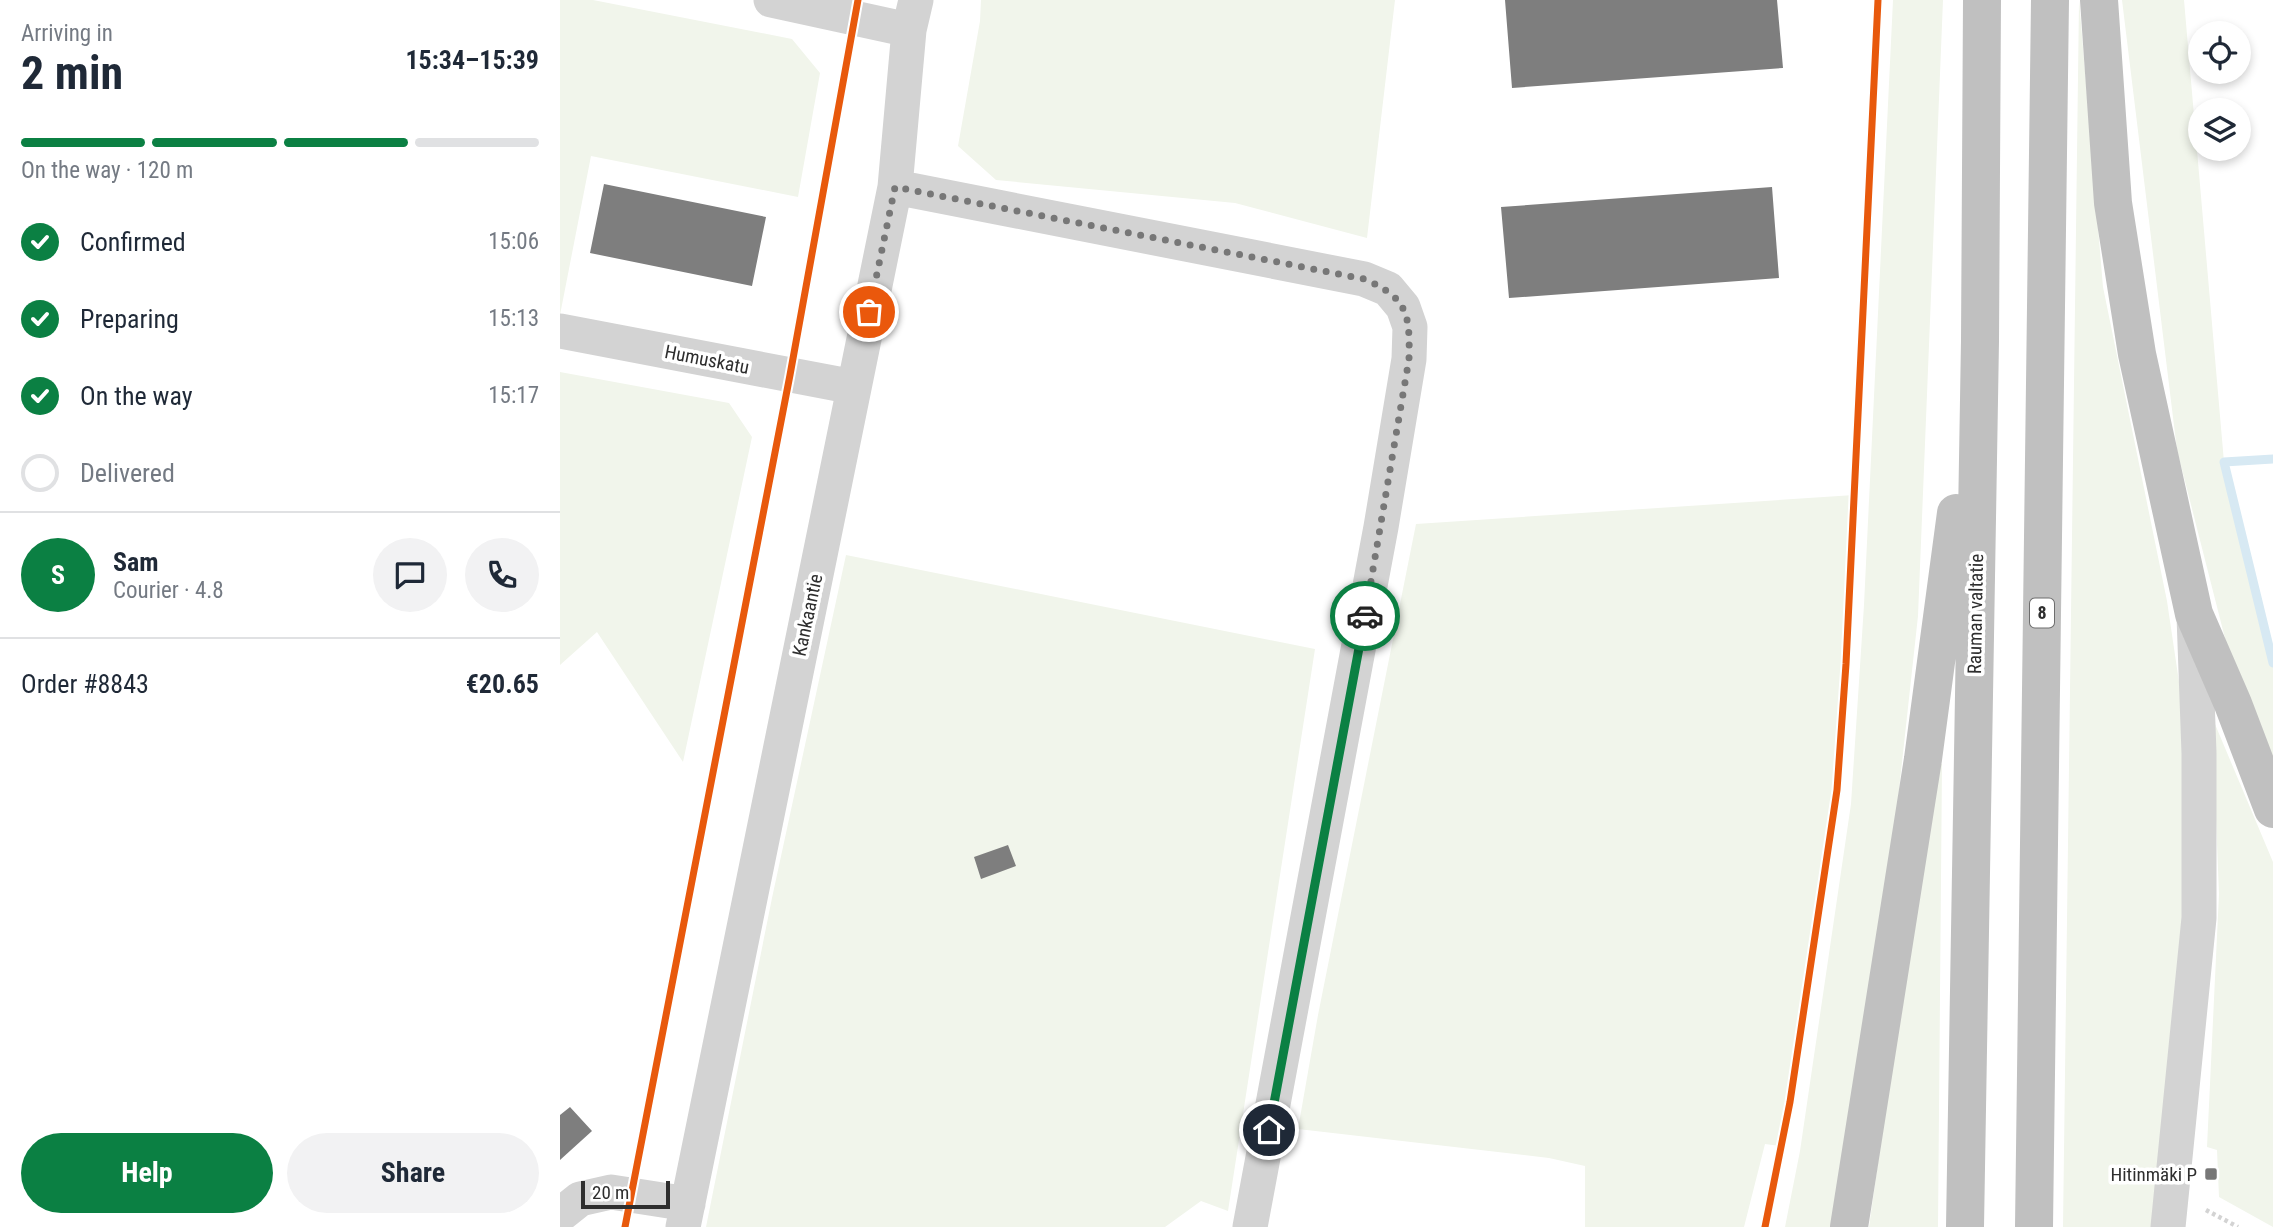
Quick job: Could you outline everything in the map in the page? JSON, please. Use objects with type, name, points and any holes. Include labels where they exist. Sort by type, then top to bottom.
[{"type":"highway","name":"Rauman valtatie","points":[[1965,1227],[1980,341],[1982,0]]},
{"type":"highway","name":"8","points":[[2034,1227],[2050,0]]},
{"type":"highway","points":[[2099,0],[2113,203],[2137,354],[2194,614],[2233,704],[2273,809]]},
{"type":"highway","points":[[1849,1227],[1923,759],[1980,341]]},
{"type":"street","points":[[771,0],[913,15]]},
{"type":"street","name":"Kankaantie","points":[[686,1215],[895,187],[913,15]]},
{"type":"street","points":[[895,187],[1364,279],[1388,289],[1403,307],[1410,327],[1409,359],[1396,436],[1250,1227]]},
{"type":"street","name":"Humuskatu","points":[[560,331],[854,387]]},
{"type":"street","points":[[2168,1227],[2199,918],[2199,753],[2194,614]]},
{"type":"street","points":[[560,1215],[580,1199],[611,1192],[686,1215]]},
{"type":"path","points":[[2206,1210],[2238,1227]]},
{"type":"shaded area","points":[[560,0],[593,0],[792,39],[820,73],[798,197],[591,156],[560,315]]},
{"type":"shaded area","points":[[981,0],[1395,0],[1367,238],[1235,203],[996,180],[958,146],[980,21]]},
{"type":"shaded area","points":[[1893,0],[1943,0],[1918,616],[1896,817],[1834,1227],[1785,1227],[1800,1151],[1851,804],[1864,605]]},
{"type":"shaded area","points":[[2079,0],[2103,287],[2167,601],[2183,709],[2182,922],[2152,1227],[2063,1227]]},
{"type":"shaded area","points":[[2122,0],[2184,0],[2188,84],[2191,84],[2192,98],[2188,98],[2188,161],[2198,161],[2224,462],[2273,646],[2273,758],[2228,650],[2177,450]]},
{"type":"shaded area","points":[[560,372],[729,403],[752,437],[683,762],[597,632],[560,665]]},
{"type":"shaded area","points":[[1854,495],[1849,604],[1821,915],[1781,1146],[1765,1144],[1744,1227],[1585,1227],[1585,1166],[1549,1158],[1298,1129],[1318,1015],[1416,524]]},
{"type":"shaded area","points":[[846,555],[1315,649],[1228,1211],[1201,1201],[1165,1227],[706,1227],[772,898]]},
{"type":"shaded area","points":[[2212,717],[2273,862],[2273,1227],[2219,1197],[2217,1150],[2207,1147],[2219,894]]},
{"type":"shaded area","points":[[1934,763],[1942,764],[1938,1227],[1869,1227]]},
{"type":"building","points":[[1505,0],[1777,0],[1783,68],[1512,88]]},
{"type":"building","points":[[604,184],[766,217],[752,286],[590,253]]},
{"type":"building","points":[[1772,187],[1779,278],[1509,298],[1501,207]]},
{"type":"building","points":[[1008,845],[1016,866],[981,879],[974,857]]},
{"type":"building","points":[[570,1107],[592,1131],[560,1160],[560,1115]]},
{"type":"waterway","points":[[2273,459],[2224,462],[2273,663]]},
{"type":"cycle path","points":[[625,1227],[790,375],[858,0]]},
{"type":"cycle path","points":[[1765,1227],[1790,1102],[1837,790],[1846,664],[1878,0]]},
{"type":"way so far","points":[[869,312],[895,187],[1364,279],[1388,289],[1403,307],[1410,327],[1409,359],[1365,616]]},
{"type":"place","name":"Hitinmäki P","points":[[2211,1174]]},
{"type":"route","points":[[1269,1130],[1365,616]]}]
